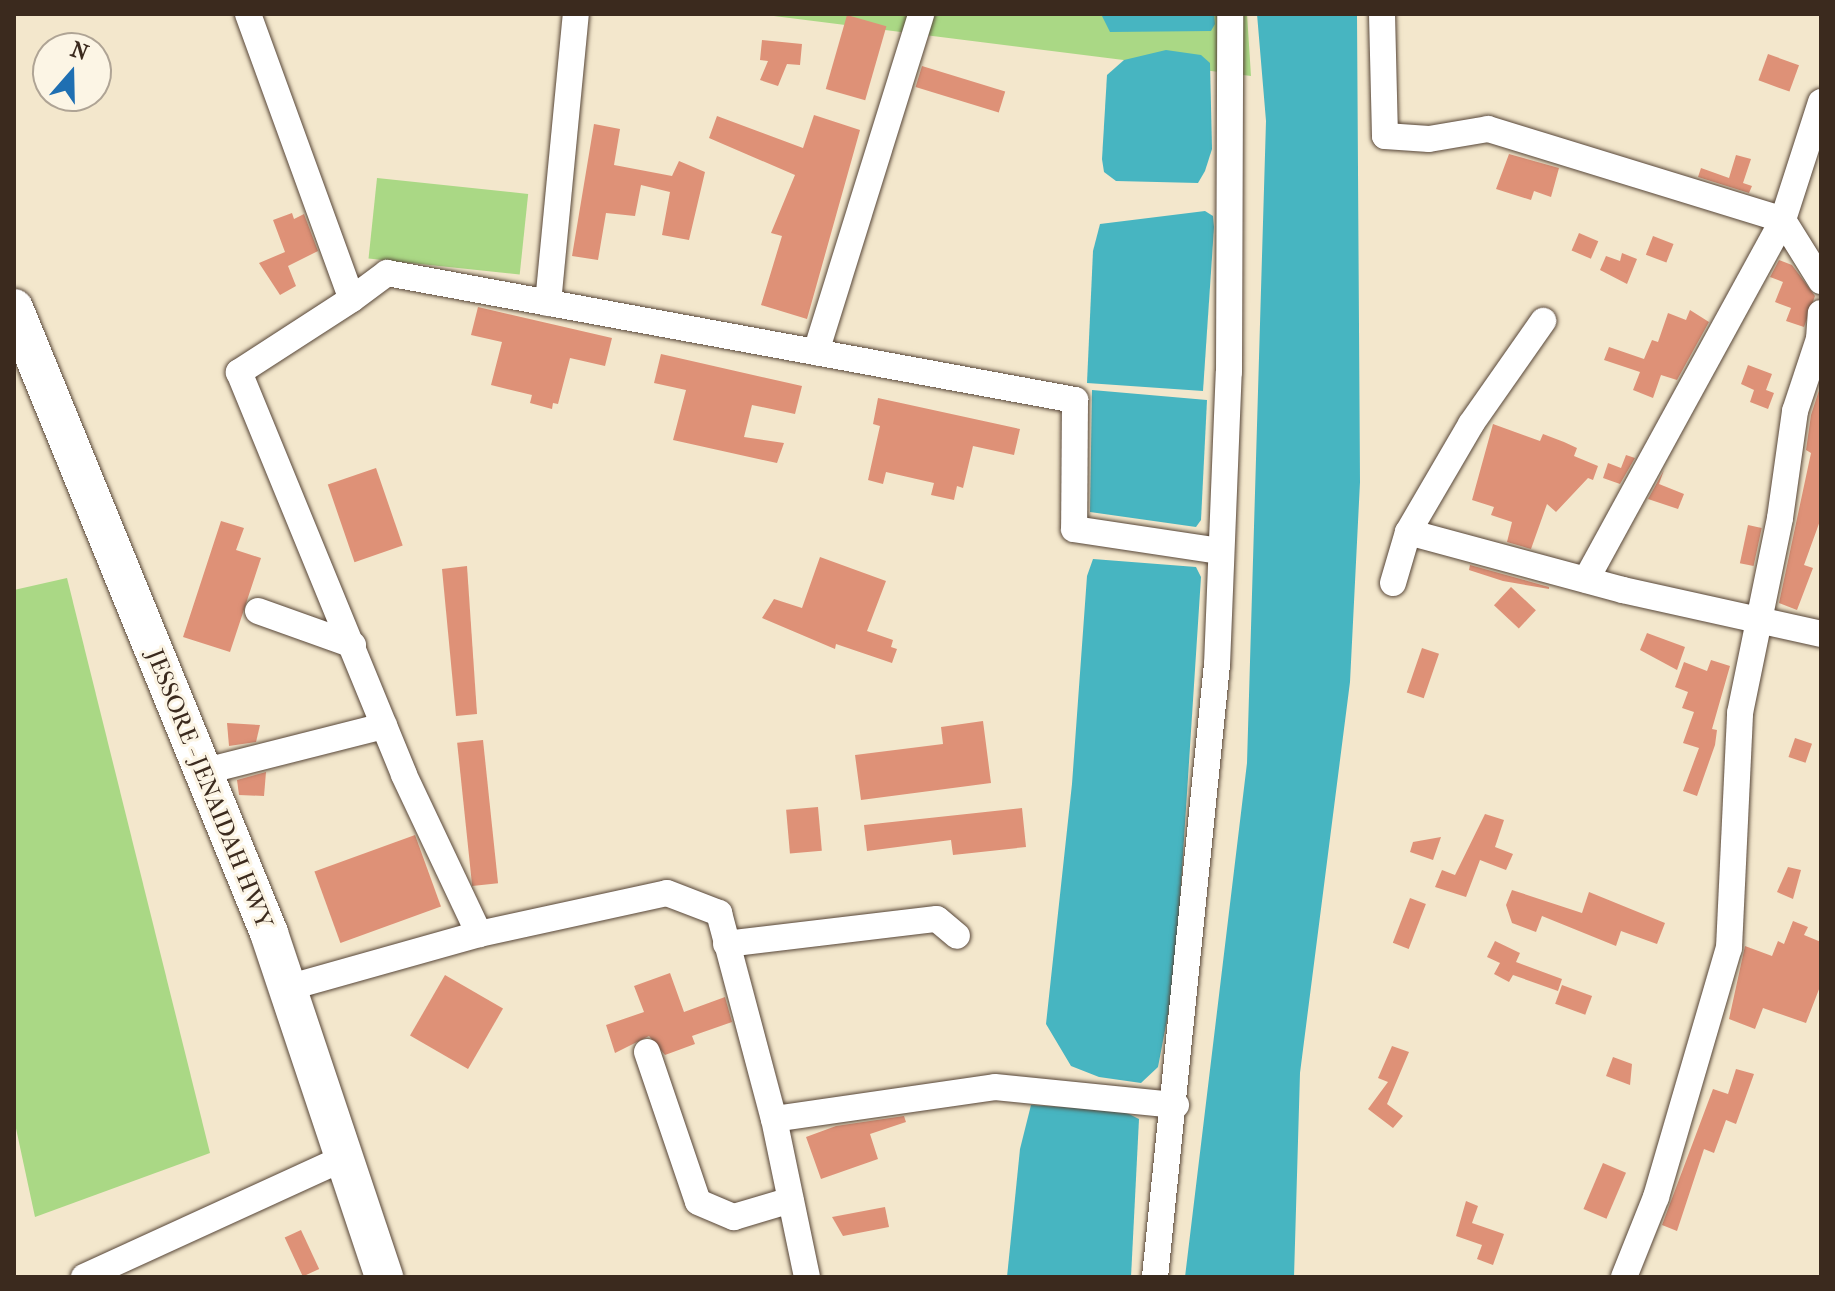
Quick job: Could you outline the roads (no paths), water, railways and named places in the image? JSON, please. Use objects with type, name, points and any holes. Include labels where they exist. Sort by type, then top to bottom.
[{"type":"highway","name":"JESSORE - JENAIDAH HWY","points":[[14,308],[287,988],[384,1277]]},
{"type":"street","points":[[248,14],[352,299]]},
{"type":"street","points":[[548,303],[576,14]]},
{"type":"street","points":[[816,352],[921,14]]},
{"type":"street","points":[[1155,1277],[1176,1105],[1217,665],[1219,551],[1229,372],[1230,14]]},
{"type":"street","points":[[1382,14],[1385,136],[1429,139],[1488,129],[1783,220],[1821,281]]},
{"type":"street","points":[[1586,580],[1783,220],[1821,102]]},
{"type":"street","points":[[479,934],[384,726],[239,372],[387,273],[1075,400],[1074,529],[1219,551]]},
{"type":"street","points":[[1624,1277],[1656,1197],[1729,948],[1740,713],[1795,411],[1819,339],[1821,313]]},
{"type":"street","points":[[1393,583],[1408,532],[1471,424],[1543,321]]},
{"type":"street","points":[[1408,532],[1586,580],[1759,617],[1821,634]]},
{"type":"street","points":[[258,611],[353,645]]},
{"type":"street","points":[[202,772],[384,726]]},
{"type":"street","points":[[287,988],[479,934],[667,893],[719,913],[774,1119],[807,1277]]},
{"type":"street","points":[[726,944],[937,919],[957,936]]},
{"type":"street","points":[[647,1052],[698,1202],[734,1217],[791,1200]]},
{"type":"street","points":[[774,1119],[995,1087],[1176,1105]]},
{"type":"street","points":[[84,1277],[342,1159]]},
{"type":"water","points":[[1101,14],[1214,14],[1215,24],[1211,31],[1110,32]]},
{"type":"water","points":[[1257,14],[1357,14],[1360,482],[1350,682],[1300,1073],[1294,1277],[1185,1277],[1247,763],[1266,121]]},
{"type":"water","points":[[1166,50],[1201,55],[1210,63],[1212,149],[1205,171],[1198,183],[1116,181],[1104,172],[1102,159],[1107,75],[1124,60]]},
{"type":"water","points":[[1205,211],[1213,216],[1214,227],[1203,391],[1087,383],[1093,251],[1100,224]]},
{"type":"water","points":[[1092,390],[1207,400],[1201,520],[1196,527],[1090,512]]},
{"type":"water","points":[[1093,559],[1196,567],[1201,577],[1175,978],[1158,1067],[1141,1083],[1099,1077],[1071,1066],[1046,1024],[1072,784],[1087,576]]},
{"type":"water","points":[[1031,1105],[1123,1111],[1139,1119],[1131,1277],[1007,1277],[1020,1149]]}]
